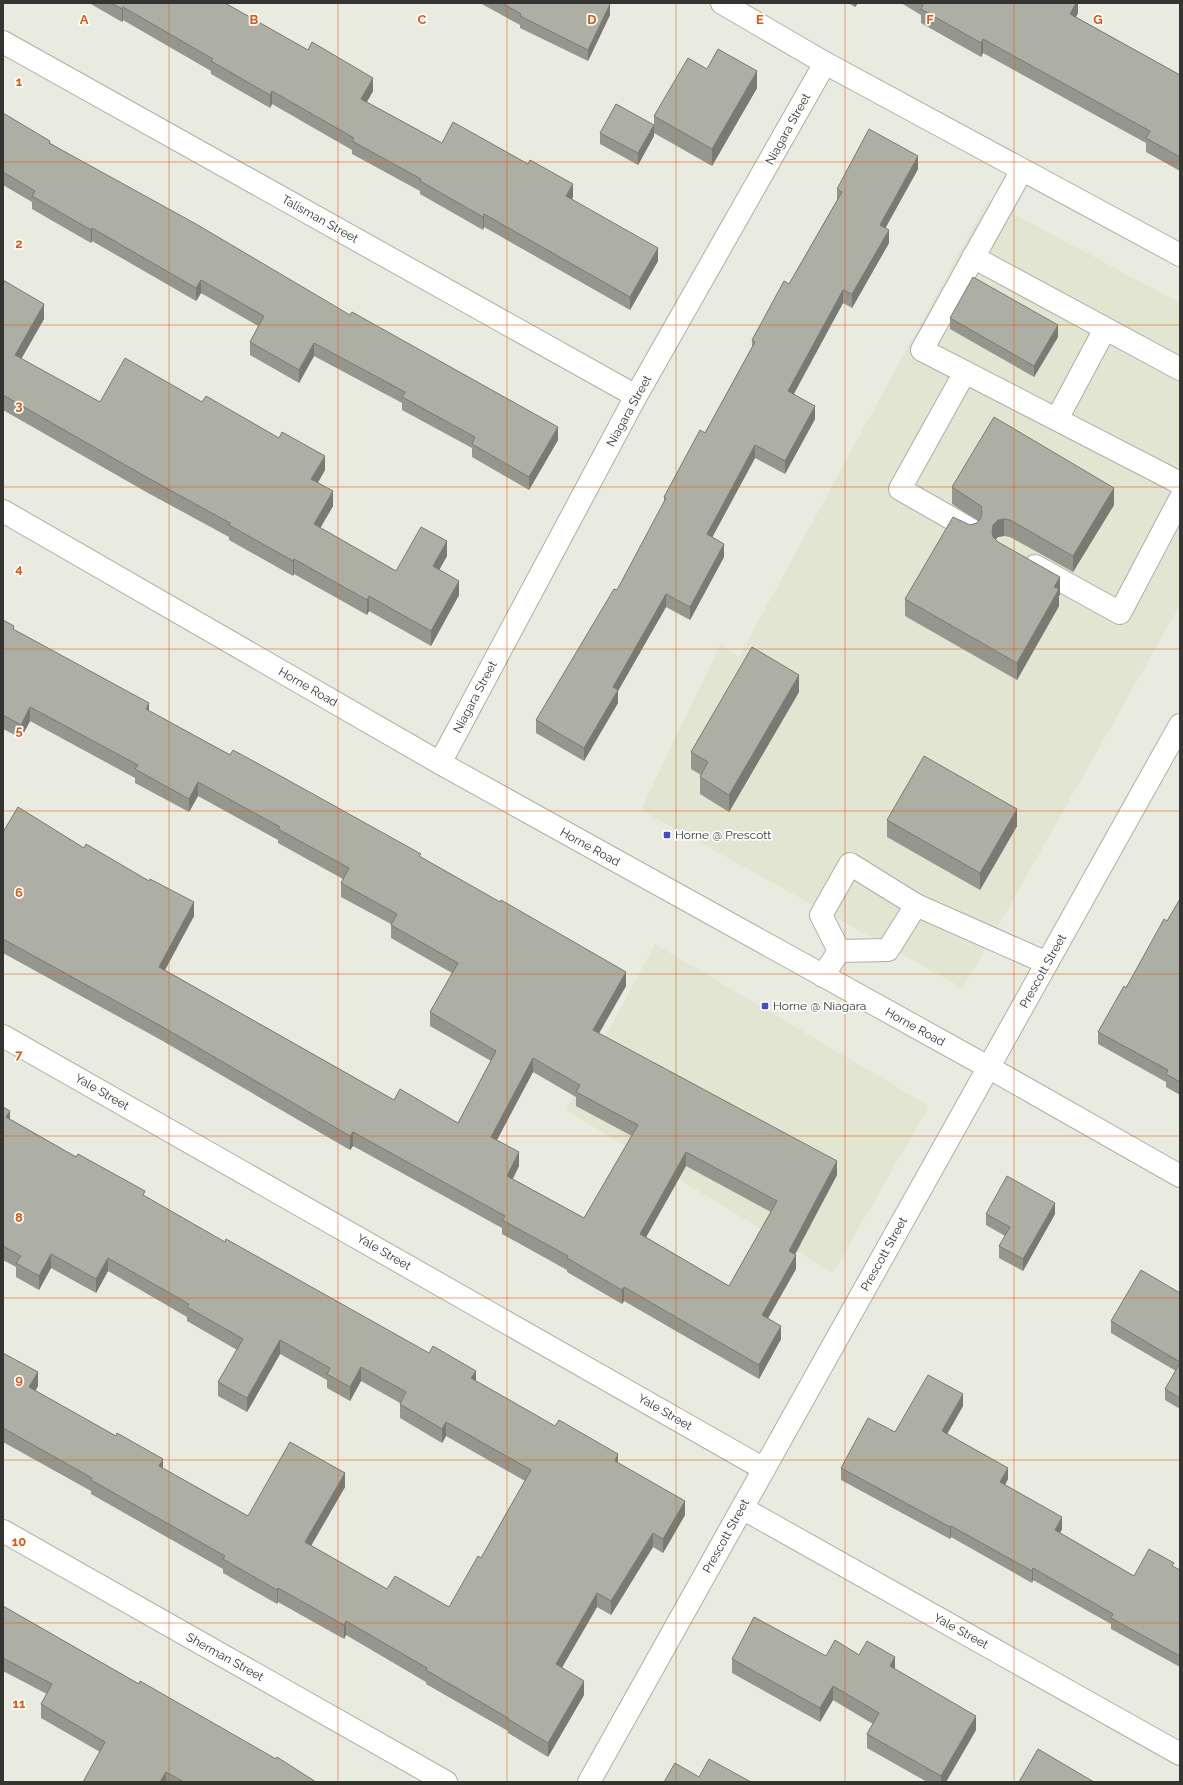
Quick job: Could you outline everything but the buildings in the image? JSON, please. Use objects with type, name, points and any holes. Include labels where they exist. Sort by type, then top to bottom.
[{"type":"street","points":[[722,3],[825,63],[1180,255]]},
{"type":"street","name":"Talisman Street","points":[[3,42],[636,396]]},
{"type":"street","name":"Niagara Street","points":[[440,764],[636,396],[825,63]]},
{"type":"street","points":[[1022,170],[922,350],[1180,483]]},
{"type":"street","points":[[973,257],[1105,329],[1178,362]]},
{"type":"street","points":[[1057,419],[1105,329]]},
{"type":"street","points":[[965,372],[900,489],[970,529]]},
{"type":"street","points":[[1017,556],[1120,613],[1180,499]]},
{"type":"street","name":"Horne Road","points":[[3,511],[440,764],[1180,1176]]},
{"type":"street","name":"Prescott Street","points":[[589,1782],[1180,725]]},
{"type":"street","points":[[839,951],[821,915],[850,864],[916,905],[1047,963]]},
{"type":"street","points":[[839,951],[888,950],[916,905]]},
{"type":"street","points":[[823,976],[839,951]]},
{"type":"street","name":"Yale Street","points":[[3,1036],[764,1469]]},
{"type":"street","name":"Yale Street","points":[[742,1508],[1180,1754]]},
{"type":"street","name":"Sherman Street","points":[[3,1532],[446,1782]]},
{"type":"shaded area","points":[[988,200],[1180,303],[1180,605],[963,988],[641,810],[720,645],[739,657]]},
{"type":"shaded area","points":[[655,944],[929,1106],[833,1273],[566,1110]]},
{"type":"place","name":"Horne @ Prescott","points":[[667,835]]},
{"type":"place","name":"Horne @ Niagara","points":[[765,1006]]}]
